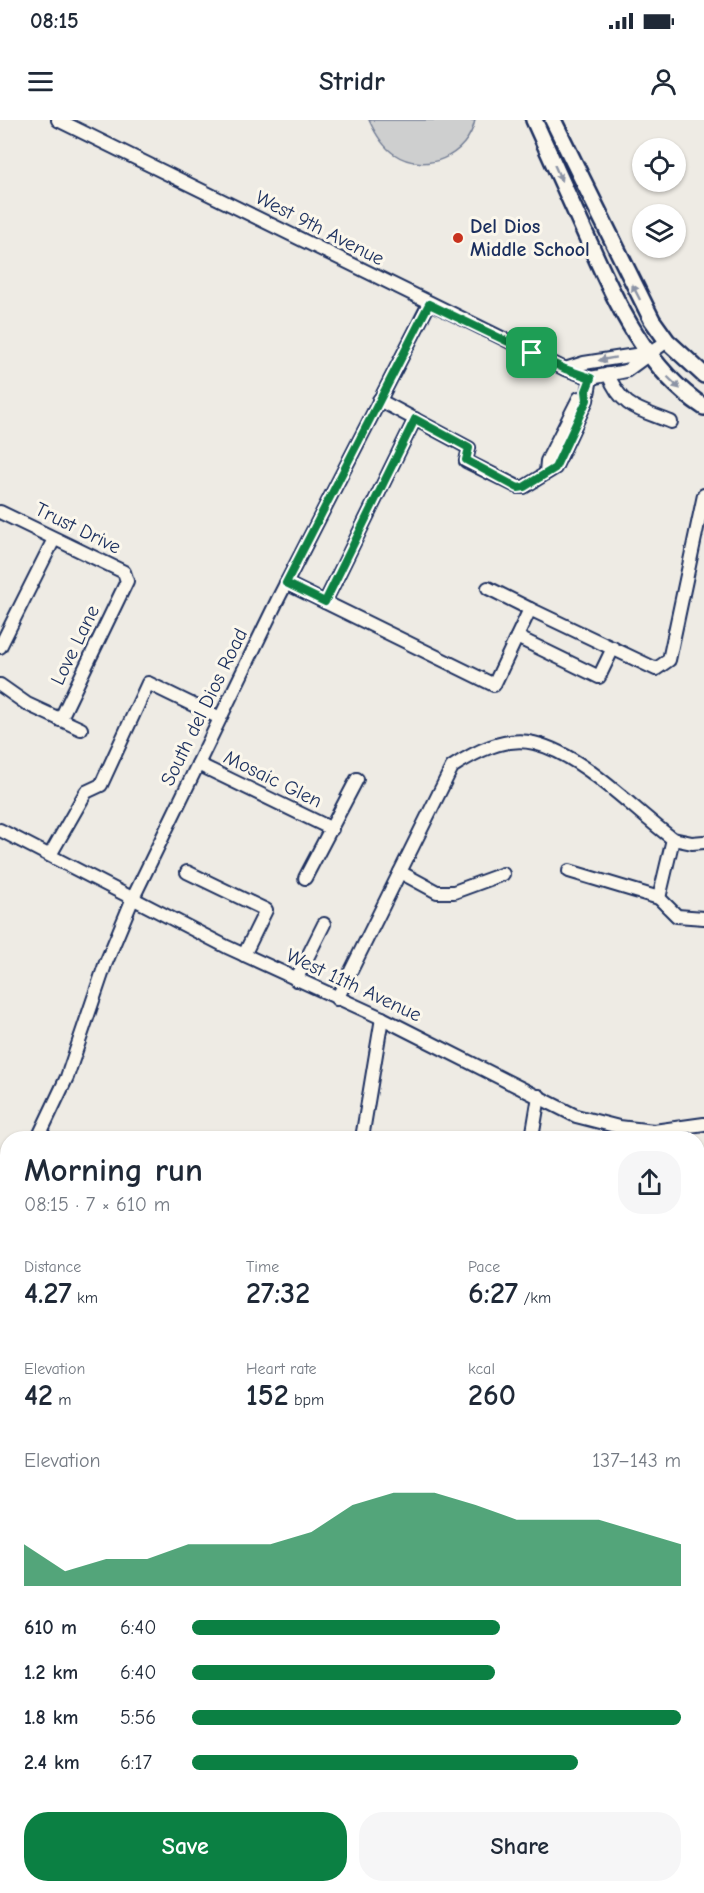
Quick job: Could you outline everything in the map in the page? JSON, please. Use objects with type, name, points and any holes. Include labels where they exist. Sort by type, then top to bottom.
[{"type":"main road","points":[[534,120],[612,294],[650,353],[676,386],[704,407]]},
{"type":"main road","points":[[553,120],[637,295],[667,341],[704,375]]},
{"type":"street","name":"West 9th Avenue","points":[[58,120],[429,304],[565,369],[591,378]]},
{"type":"street","name":"South del Dios Road","points":[[41,1131],[67,1077],[105,965],[133,898],[286,583],[429,304]]},
{"type":"street","points":[[379,400],[469,448],[466,460],[510,485],[524,487],[546,472],[547,461],[591,378],[626,371],[667,341]]},
{"type":"street","points":[[565,369],[584,363],[650,353]]},
{"type":"street","points":[[608,374],[616,394],[624,402],[671,422]]},
{"type":"street","points":[[325,602],[415,419]]},
{"type":"street","points":[[488,588],[656,669],[669,660],[704,495]]},
{"type":"street","name":"Trust Drive","points":[[0,512],[124,572],[127,581],[125,588]]},
{"type":"street","points":[[0,647],[54,539]]},
{"type":"street","points":[[286,583],[494,685],[530,609]]},
{"type":"street","name":"Love Lane","points":[[60,720],[125,588]]},
{"type":"street","points":[[517,637],[599,677],[613,648]]},
{"type":"street","points":[[50,855],[86,792],[100,785],[148,683],[220,718]]},
{"type":"street","points":[[0,685],[27,704],[81,729]]},
{"type":"street","points":[[337,999],[452,767],[477,751],[508,743],[534,743],[577,763],[673,839],[692,843],[704,842]]},
{"type":"street","name":"Mosaic Glen","points":[[198,764],[332,829]]},
{"type":"street","name":"Mosaic Glen","points":[[305,878],[357,779]]},
{"type":"street","name":"West 11th Avenue","points":[[0,830],[244,955],[382,1018],[576,1116],[619,1127],[654,1131],[704,1124]]},
{"type":"street","points":[[658,898],[673,839]]},
{"type":"street","points":[[569,871],[658,898],[677,916],[704,918]]},
{"type":"street","points":[[187,872],[266,910],[244,955]]},
{"type":"street","points":[[400,872],[437,892],[454,892],[503,874]]},
{"type":"street","points":[[296,980],[324,924]]},
{"type":"street","points":[[363,1131],[382,1018]]},
{"type":"street","points":[[533,1131],[539,1096]]},
{"type":"shaded area","points":[[369,120],[475,120],[471,133],[454,152],[444,158],[419,163],[406,160],[390,151],[379,139]]},
{"type":"place","name":"Del Dios Middle School","points":[[458,238]]},
{"type":"route","points":[[429,304],[532,353],[565,369],[591,378],[586,391],[587,400],[555,468],[524,487],[518,488],[466,460],[469,448],[415,419],[325,602],[286,583],[416,325],[429,304]]}]
